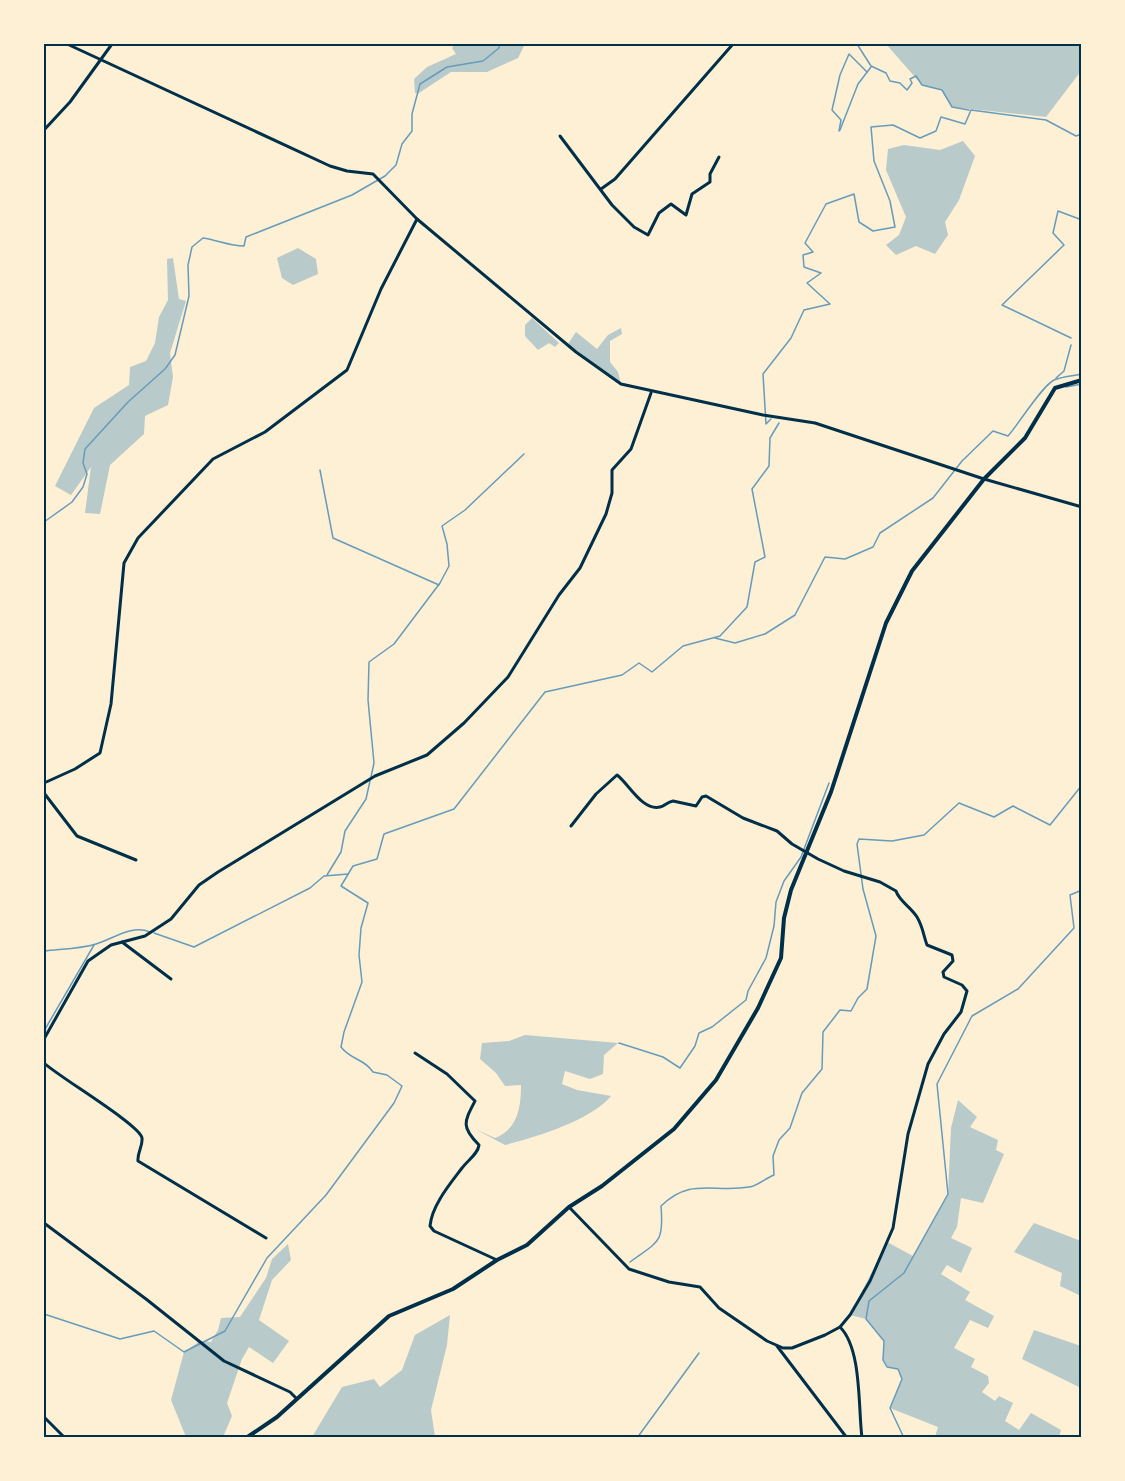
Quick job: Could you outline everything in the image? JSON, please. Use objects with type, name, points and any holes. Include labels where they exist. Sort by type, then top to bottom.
[{"type":"street","points":[[67,44],[330,166],[347,171],[373,174],[417,219],[576,352],[621,384],[763,415],[815,423],[984,479],[1082,507]]},
{"type":"street","points":[[44,130],[70,102],[112,44]]},
{"type":"street","points":[[601,189],[615,179],[733,44]]},
{"type":"street","points":[[560,136],[601,189],[634,226],[648,235],[659,213],[671,204],[686,215],[692,194],[710,182],[710,174],[719,157]]},
{"type":"street","points":[[44,783],[75,769],[100,753],[111,704],[124,563],[138,538],[213,459],[265,432],[347,370],[381,289],[417,219]]},
{"type":"street","points":[[246,1437],[277,1417],[388,1316],[453,1288],[497,1260],[527,1245],[569,1207],[603,1186],[660,1141],[717,1080],[758,1008],[781,958],[784,918],[790,890],[807,853],[854,725],[886,623],[912,571],[984,479],[1025,438],[1054,388],[1082,380]]},
{"type":"street","points":[[44,1039],[88,961],[99,952],[150,933],[171,919],[199,885],[375,776],[427,755],[464,723],[508,676],[559,595],[580,568],[606,514],[612,493],[612,470],[631,449],[651,392]]},
{"type":"street","points":[[569,1207],[629,1269],[660,1280],[700,1287],[719,1308],[744,1327],[776,1345],[792,1348],[840,1327],[850,1315],[870,1281],[893,1228],[898,1210],[908,1134],[928,1064],[932,1052],[961,1012],[967,991],[962,985],[944,977],[943,972],[953,961],[952,955],[927,945],[924,929],[913,911],[898,898],[896,891],[880,882],[844,872],[807,853],[777,831],[742,818],[706,796],[702,796],[696,806],[673,801],[661,807],[646,804],[617,775],[596,794],[571,826]]},
{"type":"street","points":[[44,793],[76,836],[136,860]]},
{"type":"street","points":[[122,942],[171,979]]},
{"type":"street","points":[[415,1053],[447,1074],[475,1101],[465,1126],[467,1132],[479,1145],[477,1153],[463,1167],[437,1205],[430,1226],[434,1231],[497,1260]]},
{"type":"street","points":[[44,1063],[60,1078],[108,1106],[137,1130],[142,1139],[138,1161],[266,1238]]},
{"type":"street","points":[[44,1223],[111,1272],[224,1361],[290,1392],[296,1398]]},
{"type":"street","points":[[840,1327],[849,1335],[854,1354],[862,1437]]},
{"type":"street","points":[[776,1345],[847,1437]]},
{"type":"street","points":[[45,1418],[65,1437]]},
{"type":"shaded area","points":[[455,44],[525,44],[518,58],[487,72],[451,72],[419,93],[415,93],[414,79],[427,67],[456,54],[452,48]]},
{"type":"shaded area","points":[[886,44],[1081,44],[1081,71],[1046,117],[952,107],[942,90],[922,85]]},
{"type":"shaded area","points":[[963,141],[975,156],[959,200],[945,222],[948,235],[935,254],[916,246],[896,255],[886,245],[899,235],[906,217],[886,170],[888,149],[904,145],[940,150]]},
{"type":"shaded area","points":[[298,248],[316,259],[318,274],[293,285],[282,278],[277,258]]},
{"type":"shaded area","points":[[173,258],[179,299],[186,301],[170,353],[173,377],[168,405],[145,416],[144,434],[110,465],[100,514],[85,513],[91,467],[71,495],[55,486],[94,408],[129,385],[130,367],[146,361],[155,343],[159,317],[168,300],[167,259]]},
{"type":"shaded area","points":[[532,318],[559,343],[555,347],[549,343],[538,350],[525,336],[525,325]]},
{"type":"shaded area","points":[[621,328],[622,334],[610,341],[610,362],[618,372],[621,384],[568,344],[576,332],[597,349],[608,335]]},
{"type":"shaded area","points":[[525,1035],[618,1043],[604,1055],[603,1074],[590,1079],[565,1071],[562,1084],[577,1090],[611,1096],[590,1113],[562,1127],[505,1145],[475,1129],[495,1138],[509,1129],[519,1109],[521,1085],[505,1086],[496,1073],[480,1059],[482,1043],[509,1041]]},
{"type":"shaded area","points":[[958,1100],[977,1117],[970,1127],[998,1140],[996,1150],[1004,1154],[983,1203],[961,1198],[957,1227],[951,1238],[972,1248],[961,1273],[947,1265],[941,1274],[970,1292],[965,1300],[994,1316],[988,1328],[970,1320],[954,1348],[975,1359],[971,1367],[988,1376],[989,1383],[982,1392],[995,1401],[999,1396],[1013,1403],[1005,1421],[1019,1430],[1031,1413],[1061,1430],[1059,1437],[935,1437],[938,1427],[890,1408],[902,1379],[898,1369],[887,1367],[883,1360],[884,1341],[866,1319],[850,1315],[887,1242],[913,1256],[948,1194],[951,1128]]},
{"type":"shaded area","points":[[1034,1223],[1081,1241],[1081,1296],[1060,1286],[1062,1273],[1014,1252]]},
{"type":"shaded area","points":[[288,1244],[291,1260],[272,1280],[259,1320],[289,1341],[273,1363],[249,1347],[242,1359],[227,1403],[232,1416],[223,1437],[186,1437],[171,1400],[184,1352],[200,1341],[211,1342],[218,1330],[221,1318],[240,1317],[266,1278],[272,1259]]},
{"type":"shaded area","points":[[450,1315],[447,1345],[431,1410],[435,1437],[312,1437],[342,1387],[374,1379],[380,1387],[402,1370],[415,1335]]},
{"type":"shaded area","points":[[1034,1330],[1081,1346],[1081,1388],[1022,1359]]},
{"type":"waterway","points":[[44,522],[72,502],[83,487],[87,474],[83,463],[85,449],[128,402],[165,369],[175,355],[189,296],[188,265],[192,247],[203,238],[244,246],[246,237],[352,195],[385,176],[396,165],[402,144],[412,131],[412,114],[420,84],[447,67],[483,61],[499,48],[499,44]]},
{"type":"waterway","points":[[857,44],[871,66],[886,73],[890,81],[900,83],[907,90],[912,83],[910,79],[916,76],[922,85],[942,90],[952,107],[969,110]]},
{"type":"waterway","points":[[839,131],[841,120],[832,110],[840,75],[849,54],[867,72]]},
{"type":"waterway","points":[[840,130],[858,84],[871,67]]},
{"type":"waterway","points":[[771,419],[766,424],[763,374],[791,338],[804,310],[830,304],[807,283],[821,273],[804,267],[803,255],[813,252],[805,243],[826,204],[854,194],[859,222],[873,231],[895,227],[890,201],[874,161],[871,127],[893,125],[920,138],[936,131],[941,117],[965,124],[971,110],[1046,120],[1076,136],[1082,134]]},
{"type":"waterway","points":[[1071,338],[1002,305],[1064,245],[1053,233],[1058,211],[1082,220]]},
{"type":"waterway","points":[[1056,378],[1064,371],[1071,345]]},
{"type":"waterway","points":[[715,638],[735,643],[765,634],[795,615],[825,557],[845,559],[873,547],[880,533],[933,498],[962,461],[993,431],[1008,436],[1049,384],[1057,379],[1082,374]]},
{"type":"waterway","points":[[1066,387],[1082,384]]},
{"type":"waterway","points":[[44,1314],[120,1339],[154,1331],[184,1352],[225,1331],[267,1258],[326,1195],[394,1103],[402,1086],[387,1075],[373,1072],[366,1064],[349,1055],[341,1047],[362,982],[359,955],[361,928],[368,903],[341,886],[353,866],[377,859],[384,834],[454,809],[545,692],[622,675],[639,663],[652,672],[683,646],[720,636],[747,607],[755,562],[765,557],[752,489],[769,466],[770,438],[779,423]]},
{"type":"waterway","points":[[371,777],[374,763],[368,700],[369,662],[394,644],[440,583],[449,566],[447,544],[442,526],[465,510],[524,454]]},
{"type":"waterway","points":[[320,470],[333,538],[439,585]]},
{"type":"waterway","points":[[327,875],[341,852],[345,831],[366,799],[370,781]]},
{"type":"waterway","points":[[619,1043],[663,1057],[680,1068],[695,1046],[699,1033],[712,1027],[746,1000],[748,991],[766,958],[774,926],[776,902],[784,881],[801,857],[829,783]]},
{"type":"waterway","points":[[630,1262],[658,1240],[662,1227],[661,1206],[672,1197],[693,1189],[749,1187],[774,1175],[773,1156],[779,1140],[790,1128],[802,1093],[822,1069],[823,1032],[840,1010],[851,1011],[858,998],[867,989],[876,936],[863,889],[857,844],[859,839],[892,841],[924,835],[959,803],[994,817],[1013,806],[1050,825],[1082,785]]},
{"type":"waterway","points":[[154,933],[194,947],[310,888],[324,876],[348,874]]},
{"type":"waterway","points":[[904,1438],[890,1408],[902,1379],[898,1369],[887,1367],[883,1360],[884,1341],[866,1319],[869,1301],[904,1273],[948,1194],[937,1084],[972,1016],[1018,989],[1074,928],[1070,895],[1082,890]]},
{"type":"waterway","points":[[44,951],[90,946],[129,931],[150,932]]},
{"type":"waterway","points":[[44,1031],[94,945]]},
{"type":"waterway","points":[[637,1438],[699,1353]]}]
